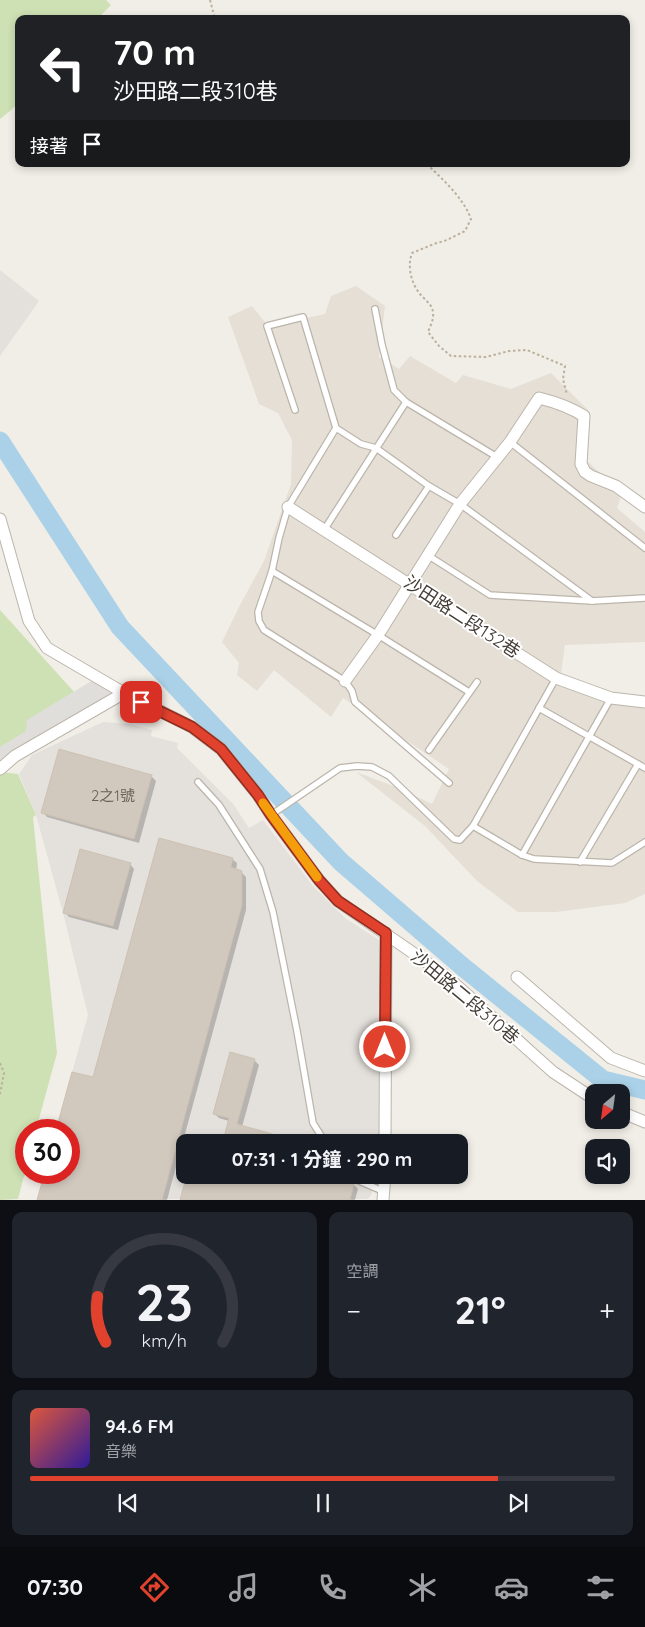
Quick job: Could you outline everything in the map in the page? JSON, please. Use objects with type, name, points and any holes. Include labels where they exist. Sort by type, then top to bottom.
[{"type":"street","points":[[345,682],[429,556],[460,504],[510,442],[539,398],[560,404],[584,416],[581,464],[585,472],[616,486],[645,507]]},
{"type":"street","name":"沙田路二段132巷","points":[[288,507],[556,678],[611,698],[645,702]]},
{"type":"street","name":"沙田路二段310巷","points":[[0,519],[29,621],[47,648],[124,693],[192,727],[221,749],[258,795],[319,880],[338,901],[445,975],[553,1072],[585,1093]]},
{"type":"street","points":[[0,769],[15,756],[124,693]]},
{"type":"street","points":[[385,1134],[386,933]]},
{"type":"street","points":[[517,977],[610,1058],[645,1072]]},
{"type":"street","points":[[630,1116],[645,1122]]},
{"type":"lane","points":[[376,309],[382,345],[394,390],[406,402],[497,457]]},
{"type":"lane","points":[[294,410],[266,326],[303,317],[336,428],[361,444],[376,448],[429,486],[460,504],[592,601]]},
{"type":"lane","points":[[324,530],[406,402]]},
{"type":"lane","points":[[336,428],[288,507],[272,571],[258,612],[259,621],[264,630],[345,682],[352,690],[355,702],[449,783]]},
{"type":"lane","points":[[510,442],[645,548]]},
{"type":"lane","points":[[396,536],[429,486]]},
{"type":"lane","points":[[429,556],[490,595],[592,601],[645,598]]},
{"type":"lane","points":[[272,571],[378,634],[469,692]]},
{"type":"lane","points":[[271,815],[340,768],[372,767],[389,776],[454,839],[460,840],[473,826],[556,678]]},
{"type":"lane","points":[[428,750],[477,682]]},
{"type":"lane","points":[[522,854],[611,698]]},
{"type":"lane","points":[[539,708],[645,768]]},
{"type":"lane","points":[[580,862],[638,764]]},
{"type":"lane","points":[[198,782],[220,805],[260,869],[273,912],[294,1013],[313,1123],[320,1134]]},
{"type":"lane","points":[[473,826],[534,859],[612,863],[645,842]]},
{"type":"lane","points":[[364,1184],[384,1196]]},
{"type":"path","points":[[210,0],[214,15]]},
{"type":"path","points":[[430,167],[468,208],[471,219],[465,232],[412,253],[409,261],[411,277],[418,292],[429,303],[434,314],[428,332],[439,346],[451,356],[486,357],[509,351],[527,350],[565,366],[563,379],[566,394],[572,401]]},
{"type":"path","points":[[0,1064],[4,1073],[0,1094]]},
{"type":"shaded area","points":[[0,270],[39,301],[0,356]]},
{"type":"shaded area","points":[[356,286],[385,306],[379,357],[399,369],[410,356],[456,383],[463,375],[511,389],[551,373],[589,411],[587,461],[622,493],[617,508],[645,532],[645,642],[565,645],[561,673],[645,706],[645,894],[625,903],[556,912],[518,912],[477,881],[425,826],[356,772],[401,789],[432,804],[449,769],[343,698],[331,717],[274,670],[257,691],[237,675],[239,663],[222,642],[264,561],[291,484],[292,440],[278,413],[259,404],[228,317],[252,306],[268,326],[325,314],[331,296]]},
{"type":"shaded area","points":[[93,680],[115,691],[14,755],[0,767],[0,747],[26,731],[27,720]]},
{"type":"shaded area","points":[[103,722],[130,724],[152,730],[151,736],[178,743],[177,748],[233,804],[249,828],[263,820],[313,886],[345,918],[382,942],[379,1134],[176,1134],[176,1184],[374,1184],[368,1199],[37,1199],[42,1184],[80,1184],[80,1119],[59,1119],[88,1015],[36,815],[19,774],[32,755]]},
{"type":"green space","points":[[0,0],[106,0],[111,5],[101,15],[15,15],[15,106],[0,119]]},
{"type":"green space","points":[[0,610],[76,694],[0,758]]},
{"type":"green space","points":[[0,772],[18,774],[36,815],[33,817],[57,1053],[39,1119],[15,1119],[15,1184],[22,1184],[18,1199],[0,1200]]},
{"type":"building","points":[[59,749],[152,775],[134,839],[41,813]]},
{"type":"building","points":[[159,838],[233,858],[231,867],[242,871],[242,905],[180,1134],[176,1134],[176,1148],[162,1200],[37,1200],[42,1184],[80,1184],[80,1119],[59,1119],[72,1072],[93,1077]]},
{"type":"building","points":[[80,849],[131,863],[113,926],[63,913]]},
{"type":"building","points":[[230,1052],[255,1059],[237,1124],[272,1134],[225,1134],[229,1118],[213,1114]]},
{"type":"building","points":[[184,1184],[354,1184],[350,1200],[180,1200]]},
{"type":"waterway","points":[[0,441],[120,627],[341,862],[463,967],[603,1080],[645,1090]]},
{"type":"slow traffic","points":[[263,803],[317,877]]},
{"type":"route","points":[[141,702],[192,727],[221,749],[258,795],[319,880],[338,901],[386,933],[385,1047]]}]
